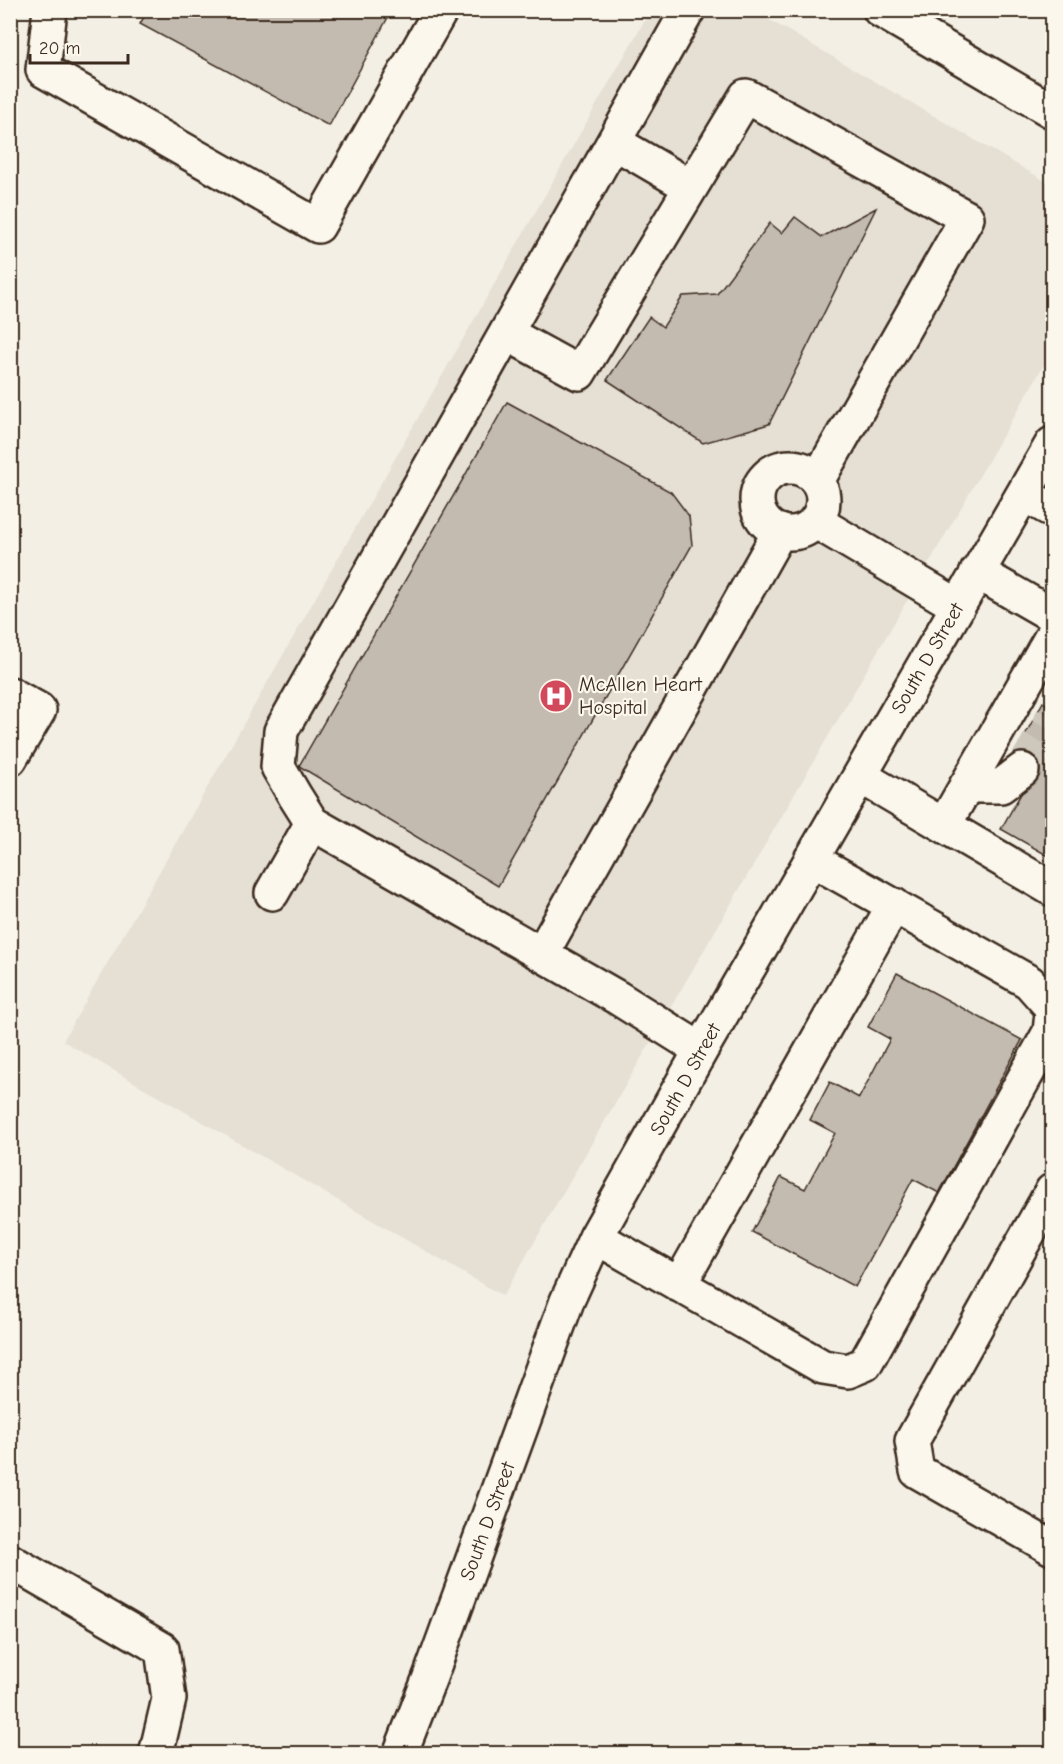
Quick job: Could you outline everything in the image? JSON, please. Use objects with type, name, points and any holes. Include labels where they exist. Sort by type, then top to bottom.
[{"type":"street","points":[[50,10],[43,70],[318,226],[441,10]]},
{"type":"street","points":[[688,10],[281,731],[278,767],[312,823],[542,953],[701,1050]]},
{"type":"street","points":[[880,10],[1053,111]]},
{"type":"street","points":[[506,333],[579,373],[746,96],[967,218],[817,481]]},
{"type":"street","points":[[614,142],[691,187]]},
{"type":"street","name":"South D Street","points":[[400,1754],[567,1302],[597,1237],[701,1050],[977,572],[1039,502],[1053,444]]},
{"type":"street","points":[[790,466],[810,473],[822,490],[822,510],[815,521],[810,527],[800,532],[790,533],[780,531],[762,520],[756,500],[758,489],[770,472],[779,467],[790,466]]},
{"type":"street","points":[[815,521],[958,606]]},
{"type":"street","points":[[542,953],[780,531]]},
{"type":"street","points":[[977,572],[1053,615]]},
{"type":"street","points":[[944,825],[1050,649]]},
{"type":"street","points":[[10,694],[39,710],[10,759]]},
{"type":"street","points":[[966,786],[1001,786],[1022,770]]},
{"type":"street","points":[[860,776],[1053,889]]},
{"type":"street","points":[[272,893],[312,823]]},
{"type":"street","points":[[811,859],[1029,982],[1053,1008]]},
{"type":"street","points":[[679,1285],[894,905]]},
{"type":"street","points":[[597,1237],[824,1367],[848,1371],[865,1364],[1050,1032],[1053,1013]]},
{"type":"street","points":[[1053,1191],[912,1441],[917,1472],[1053,1548]]},
{"type":"street","points":[[10,1562],[162,1649],[169,1699],[156,1754]]},
{"type":"shaded area","name":"McAllen Heart Hospital","points":[[650,11],[754,11],[1052,185],[1052,351],[503,1296],[63,1041]]},
{"type":"building","points":[[148,10],[392,10],[329,126],[140,24]]},
{"type":"building","points":[[876,208],[769,424],[703,443],[607,380],[649,317],[663,327],[683,296],[717,294],[770,223],[782,233],[795,217],[822,237]]},
{"type":"building","points":[[507,402],[671,492],[689,516],[692,545],[498,886],[299,766]]},
{"type":"building","points":[[1043,702],[1052,708],[1052,858],[1001,829],[1031,776],[1009,764]]},
{"type":"building","points":[[897,973],[1022,1040],[939,1193],[913,1179],[855,1287],[752,1232],[781,1177],[805,1189],[835,1133],[810,1120],[830,1082],[859,1098],[890,1039],[868,1027]]},
{"type":"tunnel","points":[[1022,770],[1052,718]]},
{"type":"place","name":"McAllen Heart Hospital","points":[[556,696]]}]
